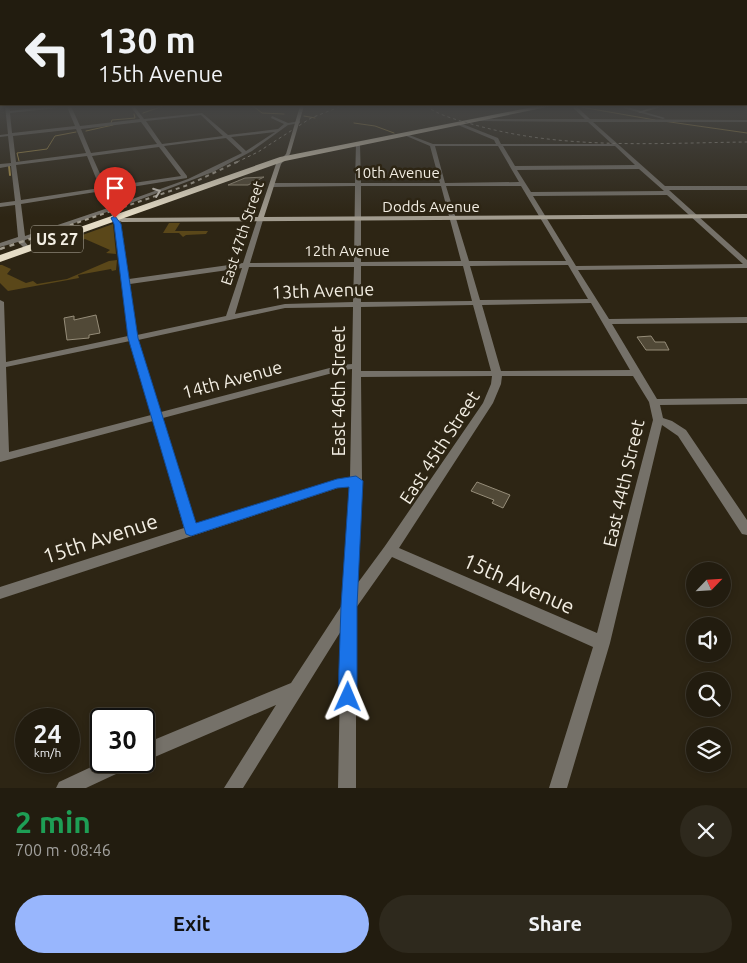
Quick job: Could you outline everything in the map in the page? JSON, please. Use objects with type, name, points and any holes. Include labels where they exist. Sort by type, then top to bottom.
[{"type":"highway","name":"US 27","points":[[0,259],[113,213],[283,159],[364,143]]},
{"type":"street","points":[[11,143],[22,239],[20,243],[28,249]]},
{"type":"street","points":[[85,143],[118,224],[133,338],[191,530]]},
{"type":"street","points":[[0,166],[179,143]]},
{"type":"street","points":[[232,143],[244,153]]},
{"type":"street","points":[[0,245],[113,213],[202,175],[260,143]]},
{"type":"street","name":"East 47th Street","points":[[230,317],[245,265],[279,164],[288,154],[292,143]]},
{"type":"street","points":[[429,143],[499,145],[615,144],[746,262]]},
{"type":"street","name":"East 46th Street","points":[[347,788],[349,606],[356,481],[356,219],[358,144]]},
{"type":"street","points":[[432,144],[497,374]]},
{"type":"street","points":[[161,145],[184,177]]},
{"type":"street","name":"East 44th Street","points":[[499,145],[654,402],[658,420],[602,643],[558,788]]},
{"type":"street","points":[[513,168],[640,167]]},
{"type":"street","points":[[0,204],[202,175]]},
{"type":"street","name":"10th Avenue","points":[[272,185],[522,184]]},
{"type":"street","points":[[663,188],[747,188]]},
{"type":"street","points":[[528,194],[670,193]]},
{"type":"street","name":"Dodds Avenue","points":[[113,213],[122,220],[747,216]]},
{"type":"street","name":"12th Avenue","points":[[125,282],[245,265],[466,263],[571,265],[746,262]]},
{"type":"street","points":[[0,302],[2,458]]},
{"type":"street","name":"13th Avenue","points":[[2,366],[285,306],[593,302]]},
{"type":"street","points":[[606,322],[747,320]]},
{"type":"street","name":"14th Avenue","points":[[2,458],[344,367],[356,370],[497,374],[636,373]]},
{"type":"street","name":"East 45th Street","points":[[233,788],[349,606],[390,550],[488,404],[496,384],[497,374]]},
{"type":"street","points":[[654,402],[747,401]]},
{"type":"street","points":[[658,420],[668,423],[682,433],[746,529]]},
{"type":"street","name":"15th Avenue","points":[[0,593],[337,484],[356,481]]},
{"type":"street","name":"15th Avenue","points":[[390,550],[602,643]]},
{"type":"street","points":[[155,748],[298,688]]},
{"type":"street","points":[[65,788],[98,773]]},
{"type":"shaded area","points":[[169,223],[180,223],[175,231],[208,231],[206,234],[186,235],[183,237],[179,233],[163,233]]},
{"type":"shaded area","points":[[113,224],[116,254],[106,253],[110,250],[85,239],[79,241],[74,238]]},
{"type":"shaded area","points":[[117,260],[116,270],[112,271],[111,269],[78,275],[79,278],[8,291],[0,283],[0,265],[11,269],[7,274],[26,283],[33,281],[37,284],[67,279],[109,261]]},
{"type":"building","points":[[264,177],[248,185],[228,185],[245,178]]},
{"type":"building","points":[[96,315],[100,333],[89,335],[89,338],[67,340],[64,318],[74,316],[74,320]]},
{"type":"building","points":[[651,336],[655,342],[665,342],[669,350],[646,350],[637,337]]},
{"type":"building","points":[[477,482],[510,495],[503,508],[492,503],[494,500],[471,491]]},
{"type":"waterway","points":[[19,161],[17,153],[47,149],[51,143]]},
{"type":"waterway","points":[[9,166],[10,175]]},
{"type":"railway","points":[[237,162],[272,143]]},
{"type":"railway","points":[[602,143],[707,143]]},
{"type":"railway","points":[[47,233],[188,185],[239,161]]},
{"type":"railway","points":[[0,249],[51,232]]},
{"type":"route","points":[[115,218],[118,224],[133,338],[191,530],[337,484],[356,481],[349,606],[348,697]]}]
